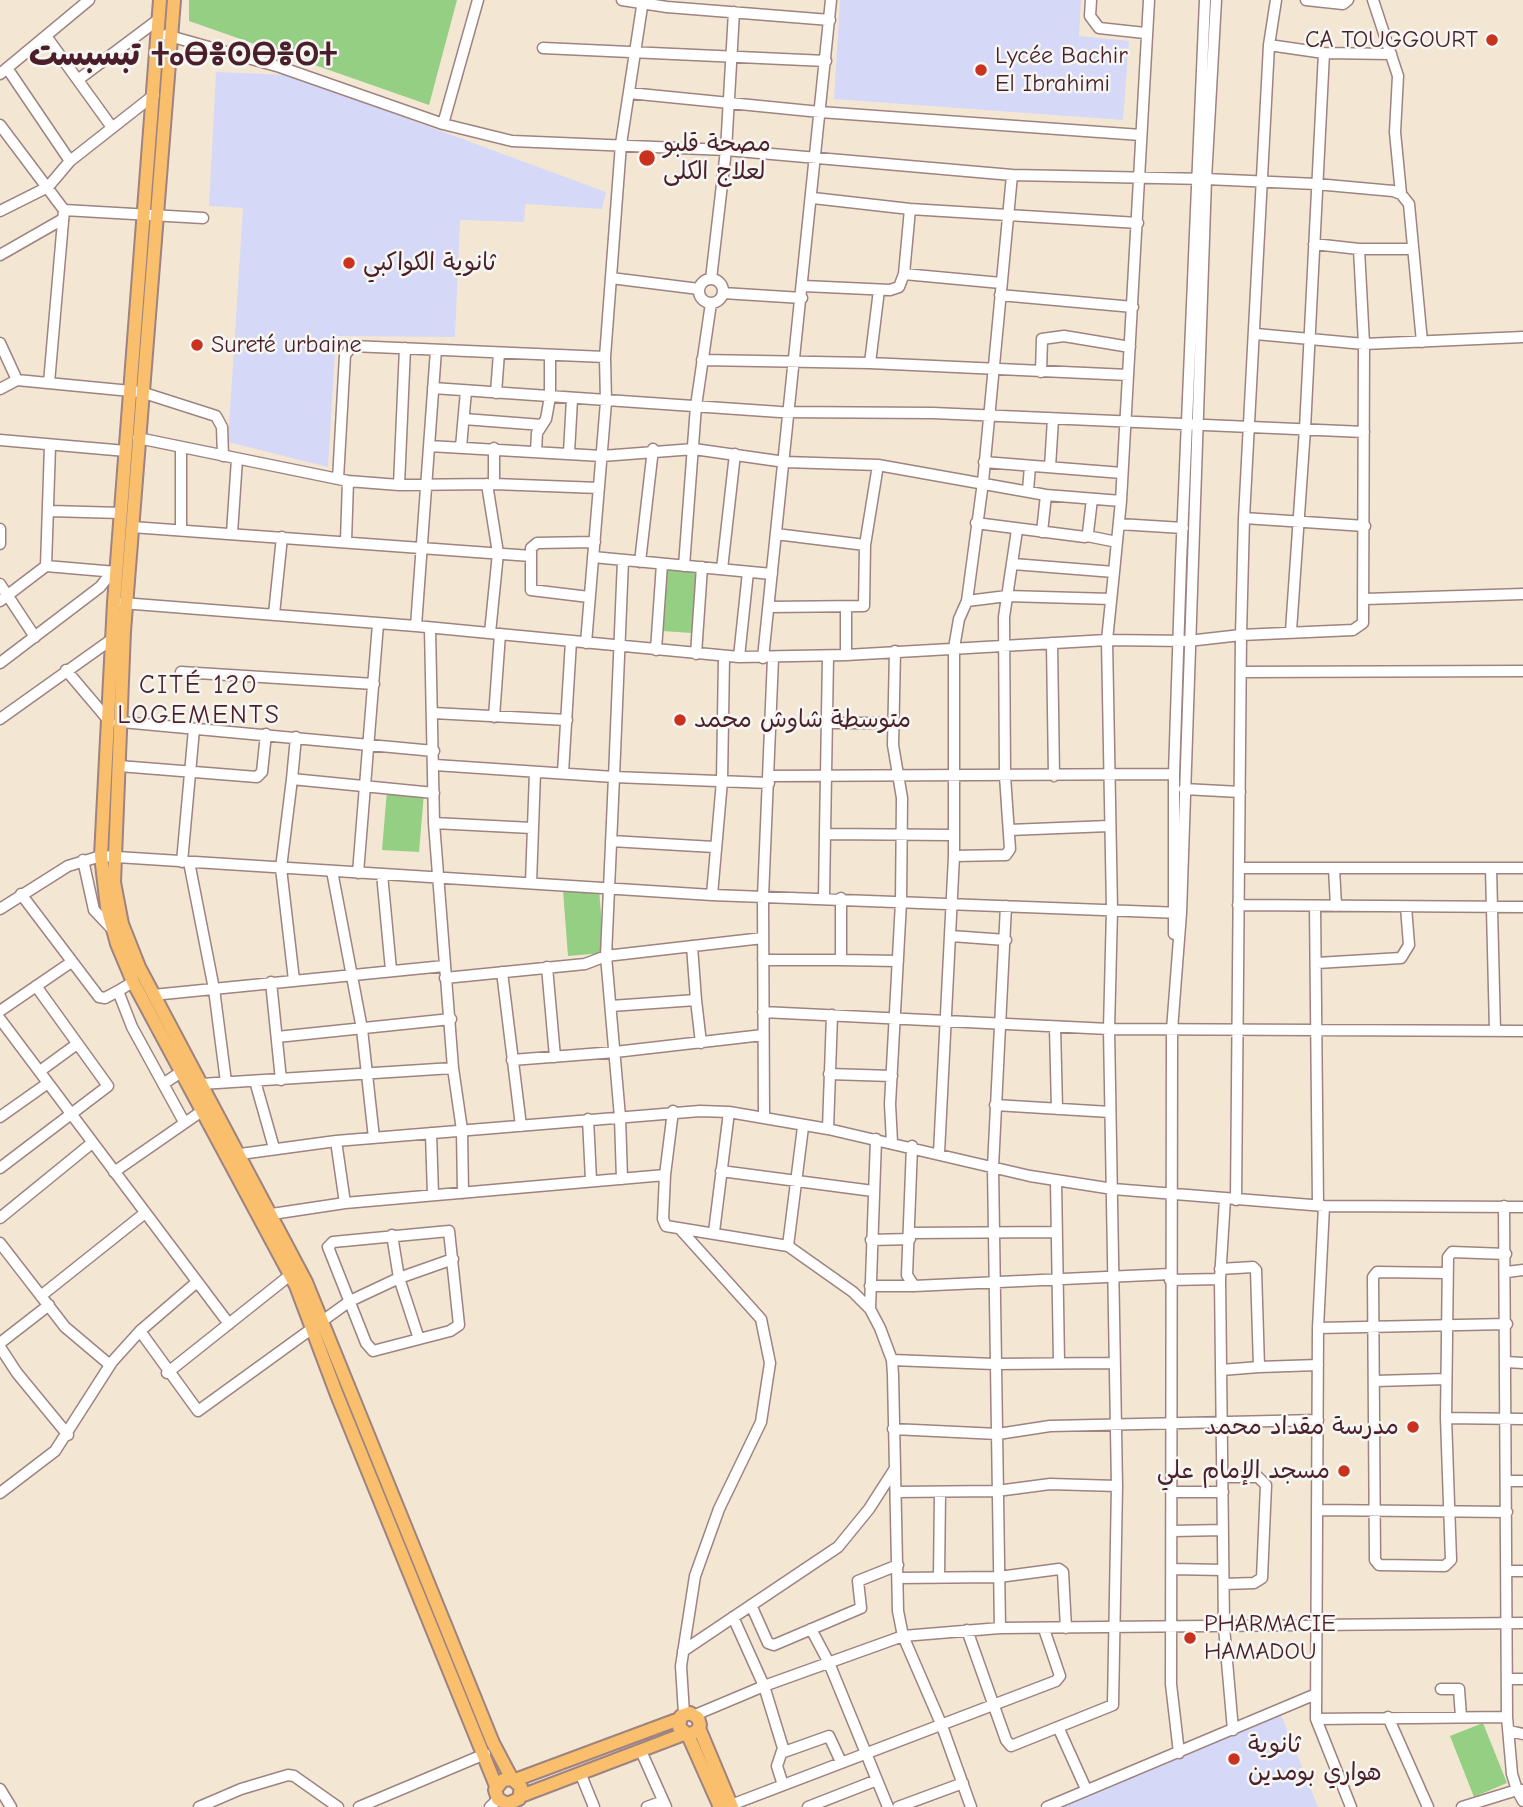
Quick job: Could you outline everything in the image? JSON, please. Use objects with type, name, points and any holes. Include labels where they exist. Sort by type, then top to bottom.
[{"type":"main road","points":[[150,217],[160,0]]},
{"type":"main road","points":[[121,603],[114,572],[126,451],[136,391],[150,217],[173,35],[174,0]]},
{"type":"main road","points":[[136,391],[138,438],[132,527],[121,603],[106,893],[113,930],[133,982],[202,1111],[272,1213],[485,1754],[495,1797],[507,1804],[519,1801],[641,1751],[688,1724]]},
{"type":"main road","points":[[116,722],[119,766],[107,856],[122,923],[153,995],[201,1084],[233,1155],[295,1270]]},
{"type":"main road","points":[[354,1421],[493,1744],[513,1779],[521,1787],[519,1801]]},
{"type":"main road","points":[[495,1797],[503,1780],[688,1724]]},
{"type":"main road","points":[[688,1724],[727,1806]]},
{"type":"street","points":[[70,161],[4,71],[89,0]]},
{"type":"street","points":[[443,124],[478,0]]},
{"type":"street","points":[[622,0],[830,20]]},
{"type":"street","points":[[764,1118],[763,897],[769,780],[769,607],[803,298],[831,0]]},
{"type":"street","points":[[1091,0],[1090,16],[1099,29],[1146,33]]},
{"type":"street","points":[[967,1630],[996,1704],[1006,1740],[1011,1746],[1113,1705],[1117,1486],[1109,1029],[1112,910],[1107,640],[1121,501],[1149,0]]},
{"type":"street","points":[[1179,1754],[1171,1684],[1174,1422],[1170,1277],[1176,912],[1174,774],[1183,641],[1192,425],[1205,0]]},
{"type":"street","points":[[1201,179],[1216,0]]},
{"type":"street","points":[[1233,1730],[1224,1627],[1220,1274],[1230,1199],[1239,868],[1244,518],[1256,334],[1269,45],[1276,0]]},
{"type":"street","points":[[1306,0],[1343,4],[1348,0]]},
{"type":"street","points":[[1373,0],[1398,76],[1395,132],[1401,194],[1409,204],[1422,342]]},
{"type":"street","points":[[586,642],[606,402],[605,357],[621,144],[643,2]]},
{"type":"street","points":[[711,279],[726,150],[734,12]]},
{"type":"street","points":[[79,79],[159,19]]},
{"type":"street","points":[[158,35],[173,35],[280,67],[443,124],[512,141],[726,150],[815,160],[1012,175],[1316,184],[1401,194]]},
{"type":"street","points":[[46,36],[111,127]]},
{"type":"street","points":[[1269,45],[1324,52],[1391,54]]},
{"type":"street","points":[[543,48],[826,61]]},
{"type":"street","points":[[1291,631],[1306,429],[1324,52]]},
{"type":"street","points":[[629,93],[820,112],[1141,135]]},
{"type":"street","points":[[0,211],[48,187],[70,161],[154,94]]},
{"type":"street","points":[[0,125],[48,187],[64,215],[49,383]]},
{"type":"street","points":[[939,1153],[954,856],[954,648],[959,619],[967,601],[983,482],[1012,175]]},
{"type":"street","points":[[813,198],[910,209],[1138,223]]},
{"type":"street","points":[[804,286],[879,290],[899,287],[904,274],[910,209]]},
{"type":"street","points":[[0,255],[64,215],[203,219]]},
{"type":"street","points":[[1314,244],[1359,249],[1412,249]]},
{"type":"street","points":[[121,603],[416,626],[724,657],[768,658],[1107,640],[1183,641],[1359,627],[1363,623],[1365,598],[1365,526],[1364,344],[1359,249]]},
{"type":"street","points":[[904,274],[1001,283]]},
{"type":"street","points":[[611,278],[699,289]]},
{"type":"street","points":[[711,279],[719,282],[723,293],[719,300],[711,303],[703,300],[699,289],[703,282],[711,279]]},
{"type":"street","points":[[870,363],[879,290]]},
{"type":"street","points":[[723,293],[803,298]]},
{"type":"street","points":[[999,295],[1133,307]]},
{"type":"street","points":[[684,566],[696,406],[711,303]]},
{"type":"street","points":[[1256,334],[1364,344],[1523,337]]},
{"type":"street","points":[[1041,372],[1042,339],[1064,336],[1130,347]]},
{"type":"street","points":[[0,343],[17,380]]},
{"type":"street","points":[[346,541],[343,480],[348,348],[356,345],[605,357]]},
{"type":"street","points":[[399,485],[405,348]]},
{"type":"street","points":[[416,626],[436,350]]},
{"type":"street","points":[[496,393],[499,353]]},
{"type":"street","points":[[536,452],[537,433],[550,397],[550,355]]},
{"type":"street","points":[[702,360],[796,364],[870,363],[1129,375]]},
{"type":"street","points":[[0,389],[17,380],[136,391],[216,416],[222,427],[223,456]]},
{"type":"street","points":[[433,388],[606,402],[790,412],[933,413],[1125,424],[1364,432]]},
{"type":"street","points":[[461,447],[466,391]]},
{"type":"street","points":[[569,453],[572,399]]},
{"type":"street","points":[[1050,467],[1053,418]]},
{"type":"street","points":[[464,419],[542,425]]},
{"type":"street","points":[[1176,912],[1184,789],[1183,528],[1192,425]]},
{"type":"street","points":[[138,438],[343,480],[426,486],[490,484],[599,488]]},
{"type":"street","points":[[0,440],[126,451]]},
{"type":"street","points":[[46,566],[50,511],[50,446]]},
{"type":"street","points":[[429,446],[602,456],[653,449],[694,449],[785,462],[878,465],[1046,495],[1121,501]]},
{"type":"street","points":[[181,448],[181,530]]},
{"type":"street","points":[[494,449],[490,484],[498,554],[494,717]]},
{"type":"street","points":[[640,562],[653,449]]},
{"type":"street","points":[[722,569],[735,454]]},
{"type":"street","points":[[232,533],[237,459]]},
{"type":"street","points":[[984,462],[1122,472]]},
{"type":"street","points":[[769,607],[864,606],[865,545],[878,465]]},
{"type":"street","points":[[1028,491],[1030,467]]},
{"type":"street","points":[[1042,532],[1046,495]]},
{"type":"street","points":[[1087,536],[1092,499]]},
{"type":"street","points":[[50,511],[121,513]]},
{"type":"street","points":[[1244,518],[1365,526]]},
{"type":"street","points":[[976,523],[1117,541]]},
{"type":"street","points":[[1119,524],[1183,528]]},
{"type":"street","points":[[132,527],[531,556]]},
{"type":"street","points":[[0,529],[0,544]]},
{"type":"street","points":[[954,856],[1006,855],[1010,849],[1005,776],[1004,646],[1007,596],[1017,530]]},
{"type":"street","points":[[776,534],[865,545]]},
{"type":"street","points":[[274,614],[282,537]]},
{"type":"street","points":[[589,597],[531,590],[531,548],[537,543],[595,542]]},
{"type":"street","points":[[593,557],[772,574]]},
{"type":"street","points":[[622,1178],[620,1117],[606,956],[623,560]]},
{"type":"street","points":[[656,650],[662,564]]},
{"type":"street","points":[[1013,564],[1114,572]]},
{"type":"street","points":[[4,598],[46,566],[114,572]]},
{"type":"street","points":[[696,654],[702,568]]},
{"type":"street","points":[[0,663],[100,587],[114,572]]},
{"type":"street","points":[[739,657],[748,572]]},
{"type":"street","points":[[0,584],[4,598],[35,637]]},
{"type":"street","points":[[1365,598],[1523,594]]},
{"type":"street","points":[[967,601],[1007,596],[1111,599]]},
{"type":"street","points":[[846,607],[846,655]]},
{"type":"street","points":[[358,873],[377,624]]},
{"type":"street","points":[[429,628],[435,765],[434,823],[453,1068],[462,1130],[463,1193]]},
{"type":"street","points":[[1,714],[119,635]]},
{"type":"street","points":[[563,773],[571,641]]},
{"type":"street","points":[[1052,643],[1054,776]]},
{"type":"street","points":[[892,1142],[892,1076],[901,902],[899,775],[893,745],[895,651]]},
{"type":"street","points":[[824,898],[828,656]]},
{"type":"street","points":[[712,895],[722,781],[724,657]]},
{"type":"street","points":[[66,670],[116,722],[434,751]]},
{"type":"street","points":[[1241,672],[1523,671]]},
{"type":"street","points":[[181,672],[374,684]]},
{"type":"street","points":[[433,713],[567,720]]},
{"type":"street","points":[[827,723],[894,723]]},
{"type":"street","points":[[194,729],[185,862],[214,989],[226,1082]]},
{"type":"street","points":[[119,766],[257,777],[262,772],[266,734]]},
{"type":"street","points":[[293,980],[281,868],[296,737]]},
{"type":"street","points":[[435,765],[722,781],[826,776],[1174,774]]},
{"type":"street","points":[[531,883],[535,772]]},
{"type":"street","points":[[292,779],[434,793]]},
{"type":"street","points":[[1184,789],[1240,792]]},
{"type":"street","points":[[434,823],[532,828]]},
{"type":"street","points":[[1009,830],[1109,826]]},
{"type":"street","points":[[825,834],[953,835]]},
{"type":"street","points":[[611,841],[715,848]]},
{"type":"street","points":[[0,909],[44,878],[83,860],[107,856],[712,895],[1176,912]]},
{"type":"street","points":[[83,860],[91,901],[97,916],[113,930]]},
{"type":"street","points":[[1239,868],[1523,868]]},
{"type":"street","points":[[1334,868],[1336,906]]},
{"type":"street","points":[[1491,868],[1495,1031]]},
{"type":"street","points":[[332,871],[362,1029],[374,1138]]},
{"type":"street","points":[[382,874],[391,970]]},
{"type":"street","points":[[91,901],[106,893]]},
{"type":"street","points":[[21,894],[70,963],[99,997],[105,998],[133,982]]},
{"type":"street","points":[[841,898],[841,960]]},
{"type":"street","points":[[1238,905],[1523,907]]},
{"type":"street","points":[[1000,1628],[993,1167],[1006,906]]},
{"type":"street","points":[[1315,906],[1321,1205],[1316,1694],[1317,1718],[1351,1807]]},
{"type":"street","points":[[1317,963],[1401,958],[1409,944],[1406,907]]},
{"type":"street","points":[[951,936],[1006,940]]},
{"type":"street","points":[[445,978],[585,964],[606,956],[763,937]]},
{"type":"street","points":[[692,946],[701,1042]]},
{"type":"street","points":[[763,960],[898,961]]},
{"type":"street","points":[[0,1011],[70,963]]},
{"type":"street","points":[[153,995],[444,966]]},
{"type":"street","points":[[547,968],[555,1057]]},
{"type":"street","points":[[502,972],[521,1126]]},
{"type":"street","points":[[271,982],[281,1080]]},
{"type":"street","points":[[0,1168],[108,1086],[36,986]]},
{"type":"street","points":[[118,991],[132,1027],[184,1122]]},
{"type":"street","points":[[611,1006],[696,1000]]},
{"type":"street","points":[[763,1012],[1109,1029],[1523,1031]]},
{"type":"street","points":[[828,1129],[832,1015]]},
{"type":"street","points":[[0,1019],[229,1324]]},
{"type":"street","points":[[277,1037],[451,1019]]},
{"type":"street","points":[[1055,1027],[1056,1109]]},
{"type":"street","points":[[512,1060],[615,1052],[763,1035]]},
{"type":"street","points":[[40,1071],[77,1044]]},
{"type":"street","points":[[201,1084],[453,1068]]},
{"type":"street","points":[[163,1084],[181,1072]]},
{"type":"street","points":[[829,1074],[892,1076]]},
{"type":"street","points":[[255,1081],[274,1148]]},
{"type":"street","points":[[0,1118],[48,1083]]},
{"type":"street","points":[[995,1105],[1110,1112]]},
{"type":"street","points":[[114,1172],[202,1111]]},
{"type":"street","points":[[673,1111],[665,1175],[663,1219],[666,1226],[788,1246],[853,1292],[870,1309],[892,1360],[898,1565],[896,1599],[903,1636],[942,1726],[971,1807]]},
{"type":"street","points":[[233,1155],[336,1141],[673,1111],[729,1112],[912,1146],[1056,1181],[1113,1189],[1321,1205],[1523,1207]]},
{"type":"street","points":[[714,1232],[729,1112]]},
{"type":"street","points":[[587,1119],[591,1180]]},
{"type":"street","points":[[788,1246],[803,1126]]},
{"type":"street","points":[[431,1133],[433,1195]]},
{"type":"street","points":[[870,1309],[876,1139]]},
{"type":"street","points":[[336,1141],[345,1203]]},
{"type":"street","points":[[0,1218],[92,1143]]},
{"type":"street","points":[[912,1146],[907,1275],[914,1286]]},
{"type":"street","points":[[721,1171],[873,1191]]},
{"type":"street","points":[[272,1213],[345,1203],[665,1175]]},
{"type":"street","points":[[1056,1181],[1059,1363]]},
{"type":"street","points":[[1504,1206],[1507,1272],[1507,1717],[1523,1801]]},
{"type":"street","points":[[42,1295],[145,1213]]},
{"type":"street","points":[[680,1229],[761,1320],[770,1363],[761,1422],[724,1496],[698,1566],[682,1651],[688,1724],[764,1686],[903,1636],[1000,1628],[1523,1623]]},
{"type":"street","points":[[449,1231],[453,1259],[459,1325],[450,1331],[373,1351],[366,1343],[328,1251],[330,1244],[449,1231]]},
{"type":"street","points":[[872,1240],[993,1232],[1057,1232]]},
{"type":"street","points":[[393,1236],[399,1278],[419,1339]]},
{"type":"street","points":[[0,1243],[73,1335],[110,1365]]},
{"type":"street","points":[[1447,1273],[1374,1274],[1377,1564],[1445,1566],[1451,1560],[1447,1509],[1446,1418],[1448,1258],[1452,1252],[1506,1254]]},
{"type":"street","points":[[140,1331],[167,1373],[198,1410],[350,1301],[399,1278],[453,1259]]},
{"type":"street","points":[[870,1286],[1170,1277],[1220,1274],[1252,1267],[1256,1270],[1259,1367]]},
{"type":"street","points":[[167,1373],[295,1270]]},
{"type":"street","points":[[1507,1272],[1523,1270]]},
{"type":"street","points":[[0,1493],[45,1462],[68,1435],[110,1365],[140,1331],[197,1282]]},
{"type":"street","points":[[49,1305],[0,1345],[17,1373],[68,1435]]},
{"type":"street","points":[[1318,1328],[1507,1324]]},
{"type":"street","points":[[892,1360],[994,1364],[1114,1363]]},
{"type":"street","points":[[1506,1362],[1523,1363]]},
{"type":"street","points":[[1221,1370],[1318,1364]]},
{"type":"street","points":[[1375,1381],[1447,1379]]},
{"type":"street","points":[[1446,1418],[1523,1419]]},
{"type":"street","points":[[893,1429],[998,1434],[1049,1426],[1318,1420]]},
{"type":"street","points":[[682,1651],[844,1541],[895,1470]]},
{"type":"street","points":[[1223,1477],[1258,1477],[1266,1485],[1262,1578],[1254,1583],[1224,1584]]},
{"type":"street","points":[[1506,1481],[1523,1481]]},
{"type":"street","points":[[896,1492],[997,1491],[1050,1484],[1117,1486]]},
{"type":"street","points":[[1173,1492],[1223,1492]]},
{"type":"street","points":[[939,1577],[940,1493]]},
{"type":"street","points":[[1319,1510],[1447,1509],[1507,1512]]},
{"type":"street","points":[[1173,1531],[1223,1530]]},
{"type":"street","points":[[751,1605],[770,1645],[861,1608],[858,1581],[898,1565]]},
{"type":"street","points":[[1172,1569],[1223,1570]]},
{"type":"street","points":[[898,1578],[999,1577],[1061,1570],[1066,1628]]},
{"type":"street","points":[[1507,1571],[1523,1571]]},
{"type":"street","points":[[733,1617],[764,1686],[784,1752],[777,1766],[783,1785]]},
{"type":"street","points":[[811,1629],[829,1663],[888,1807]]},
{"type":"street","points":[[727,1806],[1059,1679],[1044,1629]]},
{"type":"street","points":[[1507,1679],[1523,1679]]},
{"type":"street","points":[[1441,1689],[1459,1689],[1461,1717]]},
{"type":"street","points":[[1047,1807],[1179,1754],[1316,1694]]},
{"type":"street","points":[[1388,1717],[1428,1807]]},
{"type":"street","points":[[1317,1718],[1507,1717]]},
{"type":"street","points":[[1058,1727],[1086,1790]]},
{"type":"street","points":[[1509,1731],[1523,1734]]},
{"type":"street","points":[[784,1752],[829,1736],[841,1762]]},
{"type":"street","points":[[641,1751],[664,1804],[647,1807]]},
{"type":"street","points":[[359,1807],[485,1754]]},
{"type":"street","points":[[199,1807],[241,1789],[288,1775],[294,1776],[338,1807]]},
{"type":"street","points":[[581,1775],[594,1807]]},
{"type":"street","points":[[808,1807],[877,1780]]},
{"type":"street","points":[[898,1807],[963,1783]]},
{"type":"street","points":[[0,1789],[10,1807]]},
{"type":"street","points":[[1462,1807],[1520,1790]]},
{"type":"shaded area","name":"Lycée Bachir El Ibrahimi","points":[[840,0],[1081,0],[1079,36],[1129,41],[1123,120],[834,99]]},
{"type":"shaded area","name":"ثانوية الكواكبي","points":[[216,72],[289,75],[606,192],[602,209],[525,204],[524,222],[460,220],[455,337],[336,336],[328,467],[228,442],[243,208],[209,206]]},
{"type":"shaded area","name":"ثانوية هواري بومدين","points":[[1281,1715],[1318,1807],[1059,1807],[1058,1803]]},
{"type":"green space","points":[[189,0],[457,0],[429,105],[189,21]]},
{"type":"green space","points":[[667,568],[697,570],[692,633],[662,631]]},
{"type":"green space","points":[[387,790],[424,793],[419,852],[382,850]]},
{"type":"green space","points":[[599,888],[604,953],[568,956],[563,891]]},
{"type":"green space","points":[[1483,1723],[1507,1783],[1474,1797],[1450,1736]]},
{"type":"place","name":"CA TOUGGOURT","points":[[1492,40]]},
{"type":"place","name":"Lycée Bachir El Ibrahimi","points":[[981,70]]},
{"type":"place","name":"مصحة قلبو لعلاج الكلى","points":[[647,158]]},
{"type":"place","name":"ثانوية الكواكبي","points":[[349,263]]},
{"type":"place","name":"Sureté urbaine","points":[[197,345]]},
{"type":"place","name":"متوسطة شاوش محمد","points":[[680,720]]},
{"type":"place","name":"مدرسة مقداد محمد","points":[[1413,1427]]},
{"type":"place","name":"مسجد الإمام علي","points":[[1344,1471]]},
{"type":"place","name":"PHARMACIE HAMADOU","points":[[1190,1638]]},
{"type":"place","name":"ثانوية هواري بومدين","points":[[1234,1759]]},
{"type":"district","name":"تبسبست ⵜⴰⴱⴻⵙⴱⴻⵙⵜ","points":[[183,56]]},
{"type":"district","name":"CITÉ 120 LOGEMENTS","points":[[199,701]]}]
